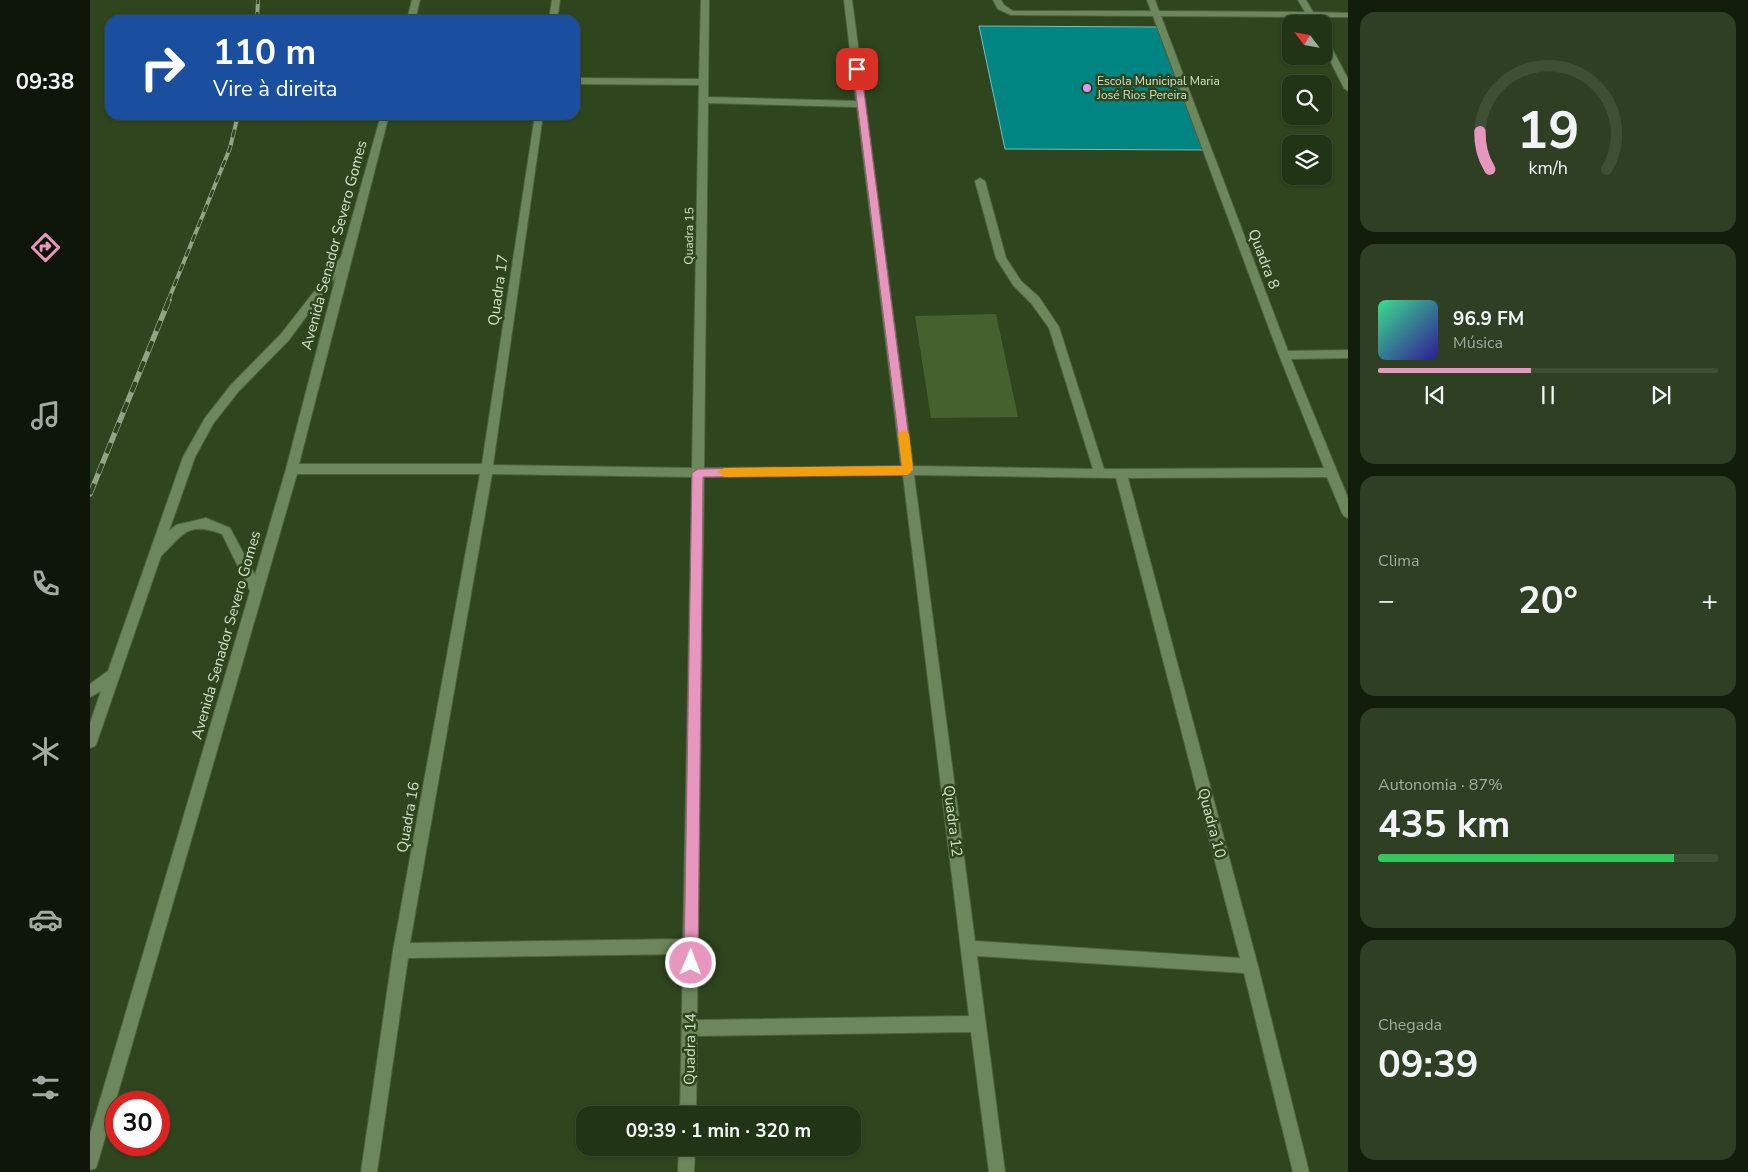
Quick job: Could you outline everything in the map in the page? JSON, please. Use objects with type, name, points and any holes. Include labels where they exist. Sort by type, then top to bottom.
[{"type":"street","points":[[408,0],[414,10]]},
{"type":"street","points":[[412,15],[416,0]]},
{"type":"street","points":[[554,15],[556,0]]},
{"type":"street","name":"Quadra 15","points":[[698,473],[705,0]]},
{"type":"street","name":"Quadra 12","points":[[848,0],[997,1172]]},
{"type":"street","points":[[998,0],[1001,8],[1011,12],[1157,14],[1282,19]]},
{"type":"street","name":"Quadra 8","points":[[1152,0],[1160,27],[1284,355],[1348,513]]},
{"type":"street","points":[[1302,0],[1310,15]]},
{"type":"street","points":[[1332,17],[1348,15]]},
{"type":"street","points":[[1332,57],[1348,88]]},
{"type":"street","points":[[580,81],[704,82]]},
{"type":"street","points":[[703,100],[861,104]]},
{"type":"street","name":"Avenida Senador Severo Gomes","points":[[90,1162],[292,469],[384,120]]},
{"type":"street","name":"Quadra 17","points":[[487,469],[538,120]]},
{"type":"street","points":[[980,180],[1001,258],[1017,284],[1035,300],[1054,327],[1100,474]]},
{"type":"street","points":[[90,742],[188,457],[209,422],[234,389],[285,337],[347,254]]},
{"type":"street","points":[[1284,355],[1348,354]]},
{"type":"street","points":[[292,469],[487,469],[698,473],[908,470],[1100,474],[1331,472]]},
{"type":"street","name":"Quadra 16","points":[[369,1172],[401,951],[487,469]]},
{"type":"street","name":"Quadra 14","points":[[688,1106],[698,473]]},
{"type":"street","name":"Quadra 10","points":[[1121,474],[1250,966],[1301,1172]]},
{"type":"street","points":[[154,554],[180,528],[206,524],[226,531],[256,590]]},
{"type":"street","points":[[90,691],[114,674]]},
{"type":"street","points":[[401,951],[692,946]]},
{"type":"street","points":[[969,948],[1250,966]]},
{"type":"street","points":[[691,1028],[979,1024]]},
{"type":"street","points":[[686,1172],[687,1156]]},
{"type":"green space","points":[[996,314],[1018,417],[931,418],[915,316]]},
{"type":"building","name":"Escola Municipal Maria José Rios Pereira","points":[[979,26],[1160,27],[1206,150],[1005,149]]},
{"type":"railway","points":[[257,15],[258,0]]},
{"type":"railway","points":[[168,301],[230,148],[237,120]]},
{"type":"railway","points":[[90,494],[169,300]]},
{"type":"slow traffic","points":[[724,472],[908,470],[904,434]]},
{"type":"place","name":"Escola Municipal Maria José Rios Pereira","points":[[1087,88]]},
{"type":"route","points":[[691,963],[698,473],[908,470],[857,69]]}]
